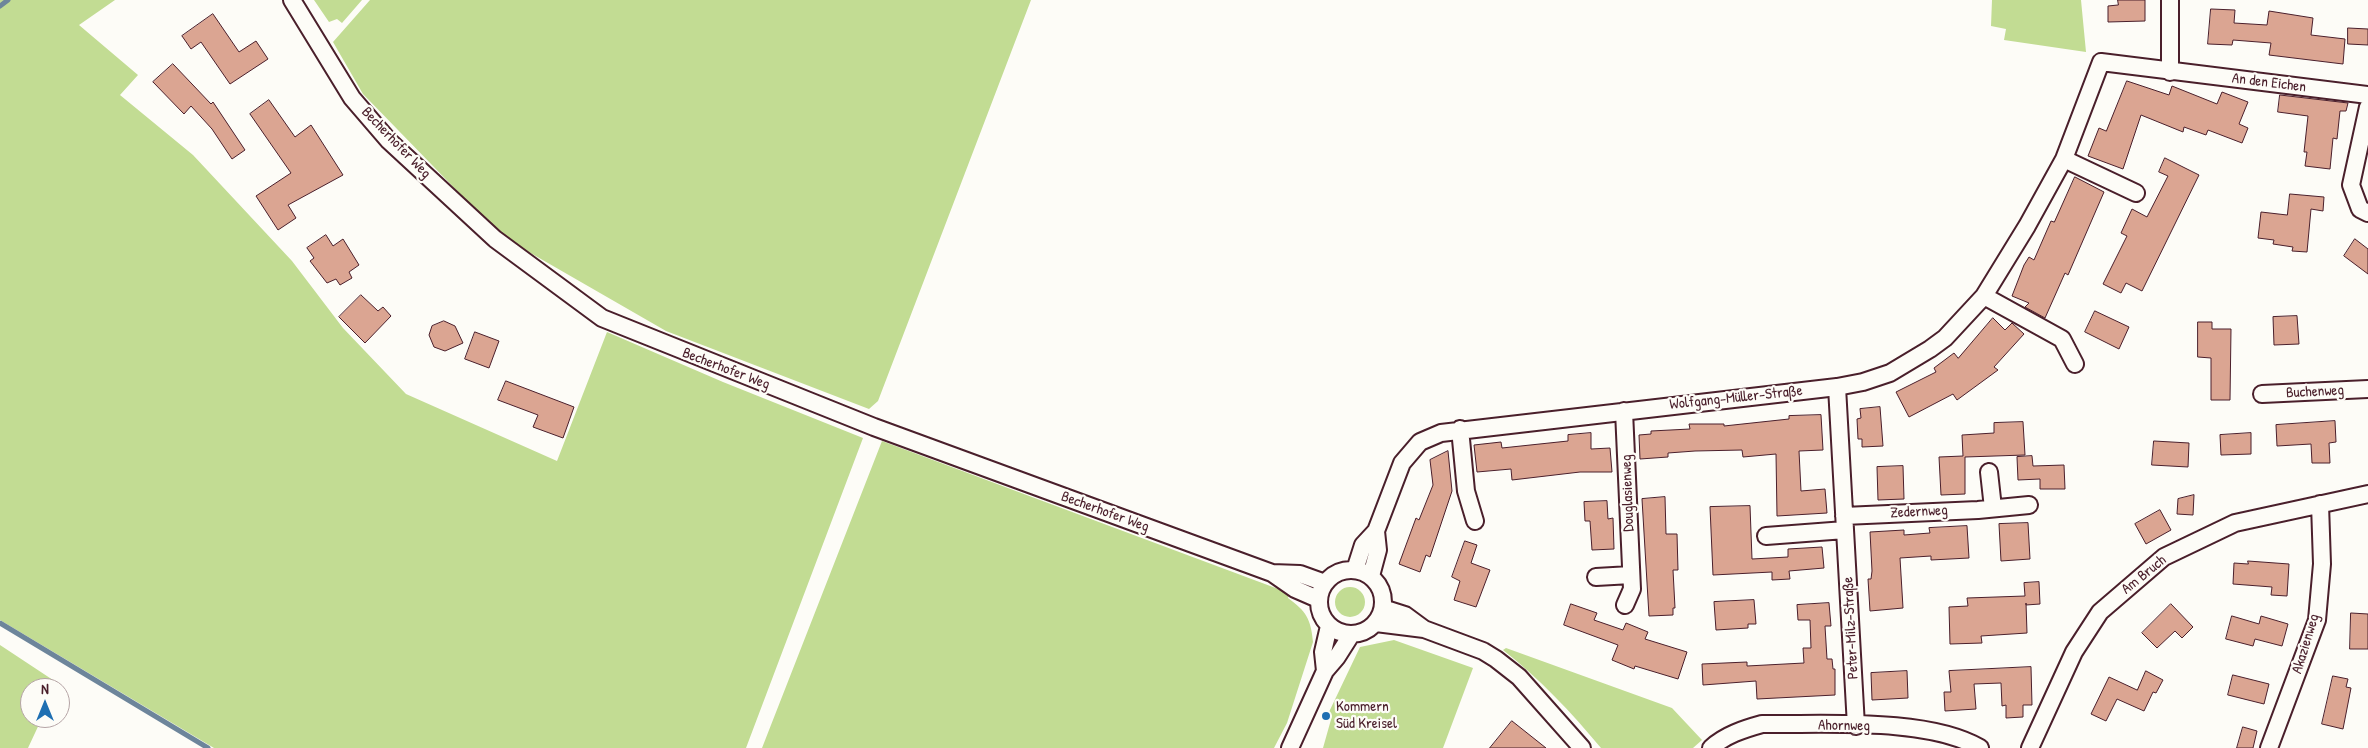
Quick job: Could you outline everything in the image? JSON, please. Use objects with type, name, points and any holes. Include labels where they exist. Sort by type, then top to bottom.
[{"type":"street","name":"Becherhofer Weg","points":[[292,0],[352,98],[389,142],[494,239],[602,318],[874,427],[1272,573],[1295,589],[1318,599]]},
{"type":"street","points":[[2170,0],[2170,72]]},
{"type":"street","name":"An den Eichen","points":[[2101,62],[2368,95]]},
{"type":"street","name":"Wolfgang-Müller-Straße","points":[[1355,570],[1363,545],[1376,531],[1402,463],[1420,442],[1440,433],[1460,429],[1837,387],[1863,382],[1890,373],[1930,349],[1944,338],[1984,296],[2027,226],[2064,159],[2101,62]]},
{"type":"street","points":[[2368,107],[2351,185],[2360,209],[2368,213]]},
{"type":"street","points":[[2064,159],[2136,193]]},
{"type":"street","points":[[1984,296],[2062,339],[2075,364]]},
{"type":"street","name":"Peter-Milz-Straße","points":[[1837,387],[1856,726]]},
{"type":"street","name":"Buchenweg","points":[[2262,394],[2368,389]]},
{"type":"street","name":"Douglasienweg","points":[[1624,410],[1632,589],[1625,605]]},
{"type":"street","points":[[1460,429],[1466,491],[1476,521]]},
{"type":"street","points":[[1989,472],[1993,508]]},
{"type":"street","name":"Am Bruch","points":[[2030,748],[2074,652],[2100,612],[2164,556],[2235,523],[2368,494]]},
{"type":"street","name":"Akazienweg","points":[[2269,748],[2316,620],[2322,564],[2320,504]]},
{"type":"street","name":"Zedernweg","points":[[1845,523],[2029,505]]},
{"type":"street","points":[[1766,536],[1845,523]]},
{"type":"street","name":"Wolfgang-Müller-Straße","points":[[1371,576],[1378,550],[1376,531]]},
{"type":"street","points":[[1355,570],[1371,576],[1382,590],[1383,608],[1376,623],[1369,630],[1351,635],[1343,634],[1329,626],[1321,614],[1318,599],[1325,583],[1338,572],[1355,570]]},
{"type":"street","name":"Becherhofer Weg","points":[[1272,573],[1300,574],[1325,583]]},
{"type":"street","points":[[1596,577],[1631,575]]},
{"type":"street","points":[[1383,608],[1405,615],[1424,629]]},
{"type":"street","points":[[1376,623],[1424,629],[1483,651],[1519,677],[1582,748]]},
{"type":"street","points":[[1325,670],[1323,652],[1329,626]]},
{"type":"street","points":[[1290,748],[1325,670],[1337,657],[1351,635]]},
{"type":"street","name":"Ahornweg","points":[[1711,748],[1723,739],[1745,728],[1762,724],[1908,727],[1935,731],[1980,748]]},
{"type":"green space","points":[[0,0],[115,0],[79,25],[138,75],[120,95],[193,155],[292,261],[343,328],[406,394],[557,461],[607,332],[723,382],[863,438],[746,748],[214,748],[0,620]]},
{"type":"green space","points":[[314,0],[362,0],[342,23],[337,19],[329,22]]},
{"type":"green space","points":[[370,0],[1031,0],[878,401],[869,409],[666,331],[501,236],[363,94],[333,42]]},
{"type":"green space","points":[[1992,0],[2081,0],[2086,52],[2004,40],[2006,29],[1991,26]]},
{"type":"green space","points":[[882,441],[1289,593],[1288,598],[1299,607],[1309,621],[1313,642],[1287,723],[1274,748],[762,748]]},
{"type":"green space","points":[[1350,587],[1361,591],[1365,602],[1361,613],[1350,617],[1339,613],[1335,602],[1339,591]]},
{"type":"green space","points":[[1394,640],[1473,668],[1443,748],[1323,748],[1332,716],[1329,712],[1360,647]]},
{"type":"green space","points":[[0,645],[50,678],[20,678],[20,728],[37,728],[28,748],[0,748]]},
{"type":"green space","points":[[1506,648],[1672,708],[1702,740],[1693,748],[1601,748],[1555,696],[1503,650]]},
{"type":"building","points":[[2118,0],[2145,0],[2145,21],[2108,22],[2108,6],[2118,5]]},
{"type":"building","points":[[2211,9],[2235,10],[2234,23],[2267,25],[2269,11],[2313,18],[2311,35],[2345,39],[2343,64],[2269,55],[2271,43],[2233,40],[2232,45],[2208,44]]},
{"type":"building","points":[[213,14],[239,52],[256,41],[268,59],[230,84],[201,42],[191,49],[182,36]]},
{"type":"building","points":[[2348,28],[2368,29],[2368,45],[2348,44]]},
{"type":"building","points":[[173,64],[211,104],[213,102],[245,150],[232,159],[212,129],[191,106],[184,114],[153,82]]},
{"type":"building","points":[[2127,81],[2169,95],[2172,86],[2217,104],[2222,92],[2248,102],[2239,124],[2248,128],[2242,143],[2208,130],[2206,135],[2184,127],[2183,132],[2141,115],[2123,169],[2088,156],[2099,128],[2106,131]]},
{"type":"building","points":[[2280,95],[2348,103],[2346,111],[2340,111],[2337,139],[2333,138],[2330,169],[2305,166],[2307,152],[2304,152],[2308,116],[2278,112]]},
{"type":"building","points":[[269,100],[295,137],[311,125],[343,175],[288,205],[296,218],[278,230],[256,196],[291,173],[250,114]]},
{"type":"building","points":[[2165,158],[2199,175],[2142,291],[2126,283],[2121,293],[2103,284],[2127,236],[2121,233],[2132,209],[2147,217],[2168,176],[2159,172]]},
{"type":"building","points":[[2075,177],[2104,192],[2068,275],[2065,273],[2045,318],[2025,307],[2029,303],[2012,296],[2024,265],[2029,257],[2034,260],[2051,221],[2054,222]]},
{"type":"building","points":[[2290,194],[2324,197],[2323,211],[2311,209],[2307,252],[2292,251],[2293,247],[2273,244],[2274,240],[2258,238],[2261,212],[2287,215]]},
{"type":"building","points":[[326,235],[333,246],[343,239],[359,265],[349,272],[352,278],[340,285],[336,279],[327,283],[310,261],[314,258],[307,248]]},
{"type":"building","points":[[2355,239],[2368,249],[2368,274],[2344,256]]},
{"type":"building","points":[[361,295],[378,311],[383,307],[391,316],[365,343],[339,317]]},
{"type":"building","points":[[2095,311],[2129,327],[2119,349],[2085,332]]},
{"type":"building","points":[[2297,316],[2299,344],[2274,345],[2273,317]]},
{"type":"building","points":[[1993,318],[2005,330],[2012,323],[2024,334],[1994,367],[1998,370],[1957,400],[1953,394],[1909,417],[1896,392],[1936,372],[1934,368],[1954,353],[1958,358]]},
{"type":"building","points":[[444,321],[455,326],[463,343],[445,351],[434,347],[429,335],[432,326]]},
{"type":"building","points":[[2198,322],[2212,322],[2212,329],[2231,329],[2230,400],[2211,400],[2211,358],[2198,357]]},
{"type":"building","points":[[475,332],[499,341],[489,368],[465,359]]},
{"type":"building","points":[[506,381],[574,407],[563,438],[533,427],[538,415],[498,400]]},
{"type":"building","points":[[1880,407],[1883,446],[1862,447],[1862,439],[1858,439],[1857,419],[1861,418],[1860,409]]},
{"type":"building","points":[[1821,415],[1823,450],[1799,451],[1801,491],[1825,489],[1827,513],[1777,516],[1776,454],[1743,457],[1742,450],[1695,451],[1668,453],[1668,457],[1640,459],[1639,435],[1651,434],[1651,431],[1690,429],[1689,424],[1724,424],[1724,426],[1789,419],[1789,416]]},
{"type":"building","points":[[2335,421],[2336,442],[2329,443],[2330,463],[2312,463],[2311,444],[2277,446],[2276,425]]},
{"type":"building","points":[[2023,422],[2025,455],[1965,457],[1965,494],[1941,495],[1939,457],[1963,456],[1962,435],[1994,433],[1994,423]]},
{"type":"building","points":[[1591,433],[1591,449],[1610,448],[1612,472],[1580,472],[1512,480],[1511,469],[1477,472],[1474,445],[1501,442],[1502,448],[1568,441],[1568,435]]},
{"type":"building","points":[[2251,433],[2251,454],[2221,455],[2220,435]]},
{"type":"building","points":[[2154,441],[2189,443],[2188,467],[2152,465]]},
{"type":"building","points":[[1448,451],[1452,491],[1430,557],[1426,555],[1420,572],[1399,564],[1416,518],[1419,520],[1433,485],[1430,460]]},
{"type":"building","points":[[2032,456],[2033,466],[2064,465],[2065,489],[2040,489],[2040,479],[2018,480],[2017,457]]},
{"type":"building","points":[[1903,466],[1904,499],[1878,500],[1877,467]]},
{"type":"building","points":[[2194,495],[2193,515],[2177,514],[2178,499]]},
{"type":"building","points":[[1665,497],[1666,534],[1677,534],[1678,570],[1673,570],[1675,608],[1673,608],[1673,615],[1649,616],[1642,499]]},
{"type":"building","points":[[1607,501],[1608,519],[1613,518],[1614,549],[1592,550],[1590,521],[1585,521],[1584,502]]},
{"type":"building","points":[[1750,506],[1752,559],[1788,557],[1788,549],[1822,547],[1824,568],[1789,571],[1790,579],[1772,580],[1772,572],[1713,575],[1710,507]]},
{"type":"building","points":[[2160,510],[2171,530],[2146,544],[2135,524]]},
{"type":"building","points":[[2028,523],[2030,559],[2001,561],[1999,524]]},
{"type":"building","points":[[1967,526],[1969,558],[1931,560],[1931,556],[1900,558],[1903,608],[1870,611],[1868,579],[1871,579],[1872,571],[1870,532],[1904,530],[1904,535],[1930,533],[1929,528]]},
{"type":"building","points":[[1465,541],[1477,545],[1471,563],[1490,570],[1476,607],[1454,600],[1460,581],[1452,577]]},
{"type":"building","points":[[2248,561],[2289,564],[2287,596],[2271,595],[2272,587],[2233,584],[2234,563],[2248,564]]},
{"type":"building","points":[[2039,582],[2040,604],[2026,605],[2027,633],[1981,636],[1982,643],[1950,644],[1949,607],[1968,606],[1967,598],[2025,596],[2024,583]]},
{"type":"building","points":[[1754,600],[1756,624],[1748,624],[1748,628],[1716,630],[1714,602]]},
{"type":"building","points":[[1829,603],[1831,626],[1825,626],[1827,659],[1832,659],[1833,669],[1835,669],[1835,695],[1757,699],[1756,681],[1703,685],[1702,664],[1747,662],[1747,666],[1804,663],[1803,648],[1811,648],[1810,620],[1798,620],[1797,605]]},
{"type":"building","points":[[1571,604],[1597,613],[1594,620],[1623,630],[1626,623],[1648,632],[1645,639],[1687,652],[1678,679],[1635,666],[1634,669],[1612,660],[1618,645],[1564,625]]},
{"type":"building","points":[[2171,604],[2193,627],[2182,638],[2175,631],[2157,648],[2142,633]]},
{"type":"building","points":[[2351,613],[2368,614],[2368,649],[2350,649]]},
{"type":"building","points":[[2232,616],[2259,624],[2261,616],[2288,624],[2282,646],[2255,639],[2253,646],[2226,639]]},
{"type":"building","points":[[2031,667],[2032,705],[2023,705],[2023,717],[2006,718],[2006,705],[2002,706],[2001,683],[1974,684],[1976,709],[1945,711],[1944,692],[1951,692],[1949,671]]},
{"type":"building","points":[[1907,671],[1908,698],[1872,700],[1871,673]]},
{"type":"building","points":[[2146,671],[2163,680],[2156,693],[2153,692],[2144,711],[2117,699],[2106,721],[2091,714],[2109,677],[2137,690]]},
{"type":"building","points":[[2233,675],[2269,684],[2264,704],[2228,695]]},
{"type":"building","points":[[2333,676],[2348,679],[2346,687],[2351,688],[2343,729],[2322,724]]},
{"type":"building","points":[[1512,721],[1546,748],[1490,748]]},
{"type":"building","points":[[2243,727],[2257,731],[2253,748],[2237,748]]},
{"type":"waterway","points":[[0,6],[8,0]]},
{"type":"waterway","points":[[0,623],[208,748]]},
{"type":"place","name":"Kommern Süd Kreisel","points":[[1326,716]]}]
